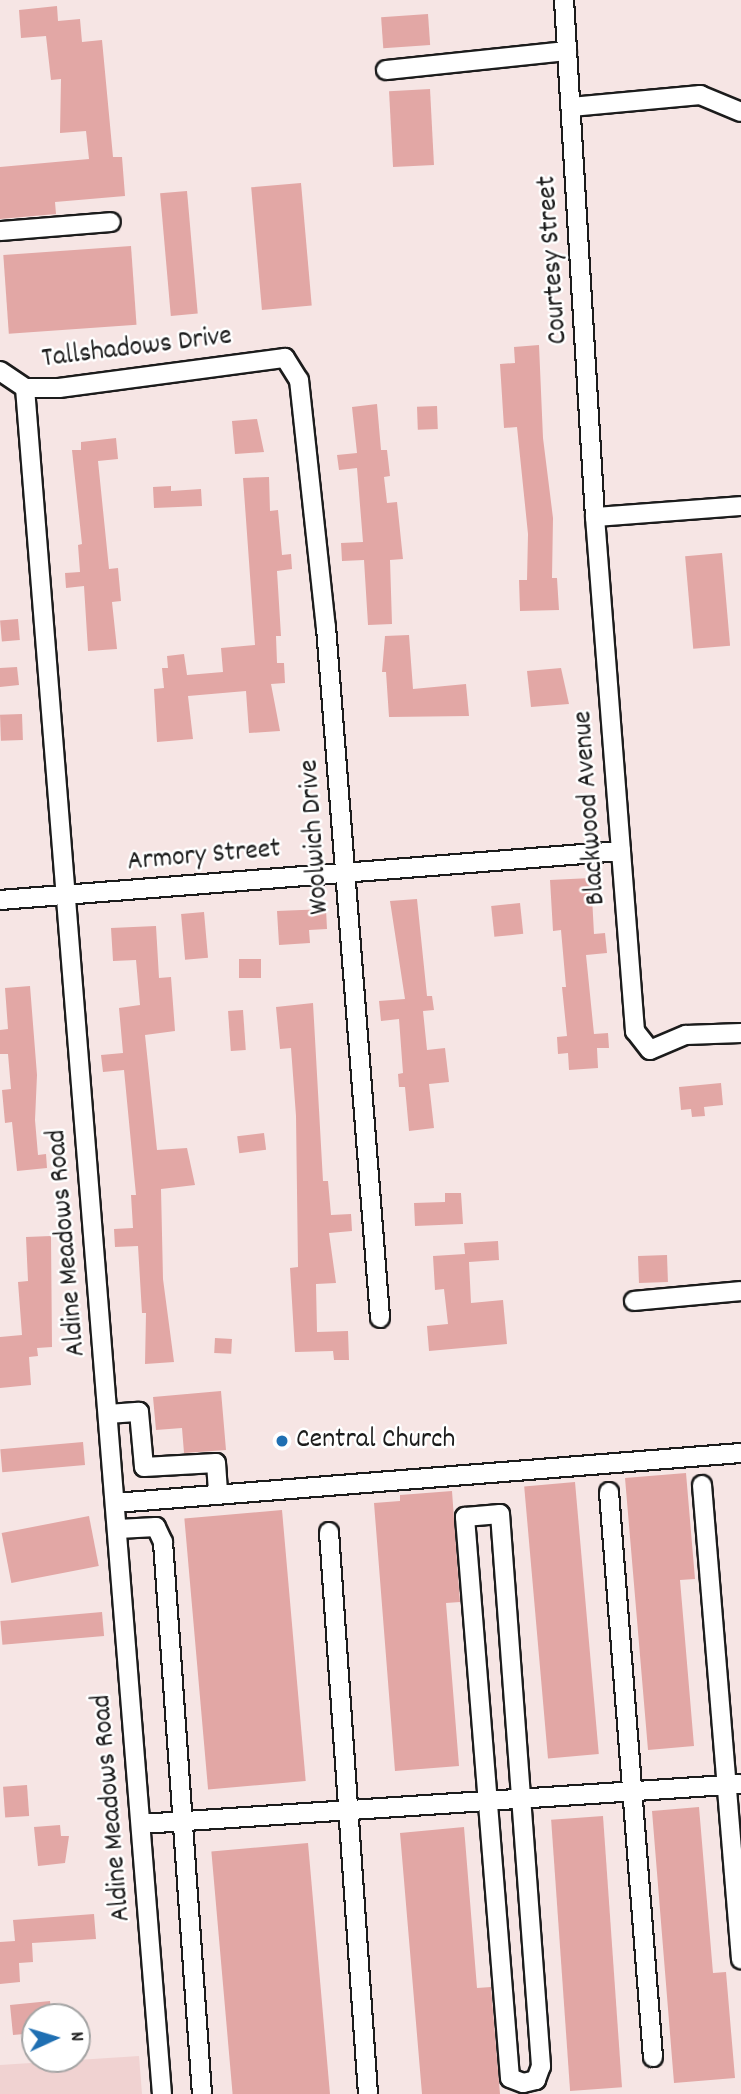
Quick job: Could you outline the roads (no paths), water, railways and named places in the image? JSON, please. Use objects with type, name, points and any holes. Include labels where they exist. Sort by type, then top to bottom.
[{"type":"street","name":"Courtesy Street","points":[[564,0],[595,517]]},
{"type":"street","points":[[386,70],[567,51]]},
{"type":"street","points":[[571,107],[700,95],[741,111]]},
{"type":"street","points":[[0,231],[111,222]]},
{"type":"street","name":"Tallshadows Drive","points":[[0,371],[25,388],[82,386],[285,358]]},
{"type":"street","name":"Woolwich Drive","points":[[285,358],[299,380],[307,426],[380,1318]]},
{"type":"street","name":"Aldine Meadows Road","points":[[25,388],[162,2094]]},
{"type":"street","points":[[595,517],[741,506]]},
{"type":"street","name":"Blackwood Avenue","points":[[595,517],[635,1031],[650,1050],[686,1035],[741,1033]]},
{"type":"street","name":"Armory Street","points":[[0,900],[621,851]]},
{"type":"street","points":[[634,1301],[741,1291]]},
{"type":"street","points":[[108,1413],[139,1412],[148,1500]]},
{"type":"street","points":[[115,1503],[741,1453]]},
{"type":"street","points":[[144,1467],[216,1463],[218,1494]]},
{"type":"street","points":[[702,1485],[734,1785],[741,1959]]},
{"type":"street","points":[[608,1492],[629,1791],[653,2057]]},
{"type":"street","points":[[500,1514],[522,1797],[541,2066],[536,2080],[523,2083],[510,2078],[465,1517],[500,1514]]},
{"type":"street","points":[[118,1529],[156,1527],[163,1542],[185,1820],[202,2094]]},
{"type":"street","points":[[329,1532],[368,2094]]},
{"type":"street","points":[[141,1824],[488,1799],[734,1785]]},
{"type":"place","name":"Central Church","points":[[282,1441]]}]
